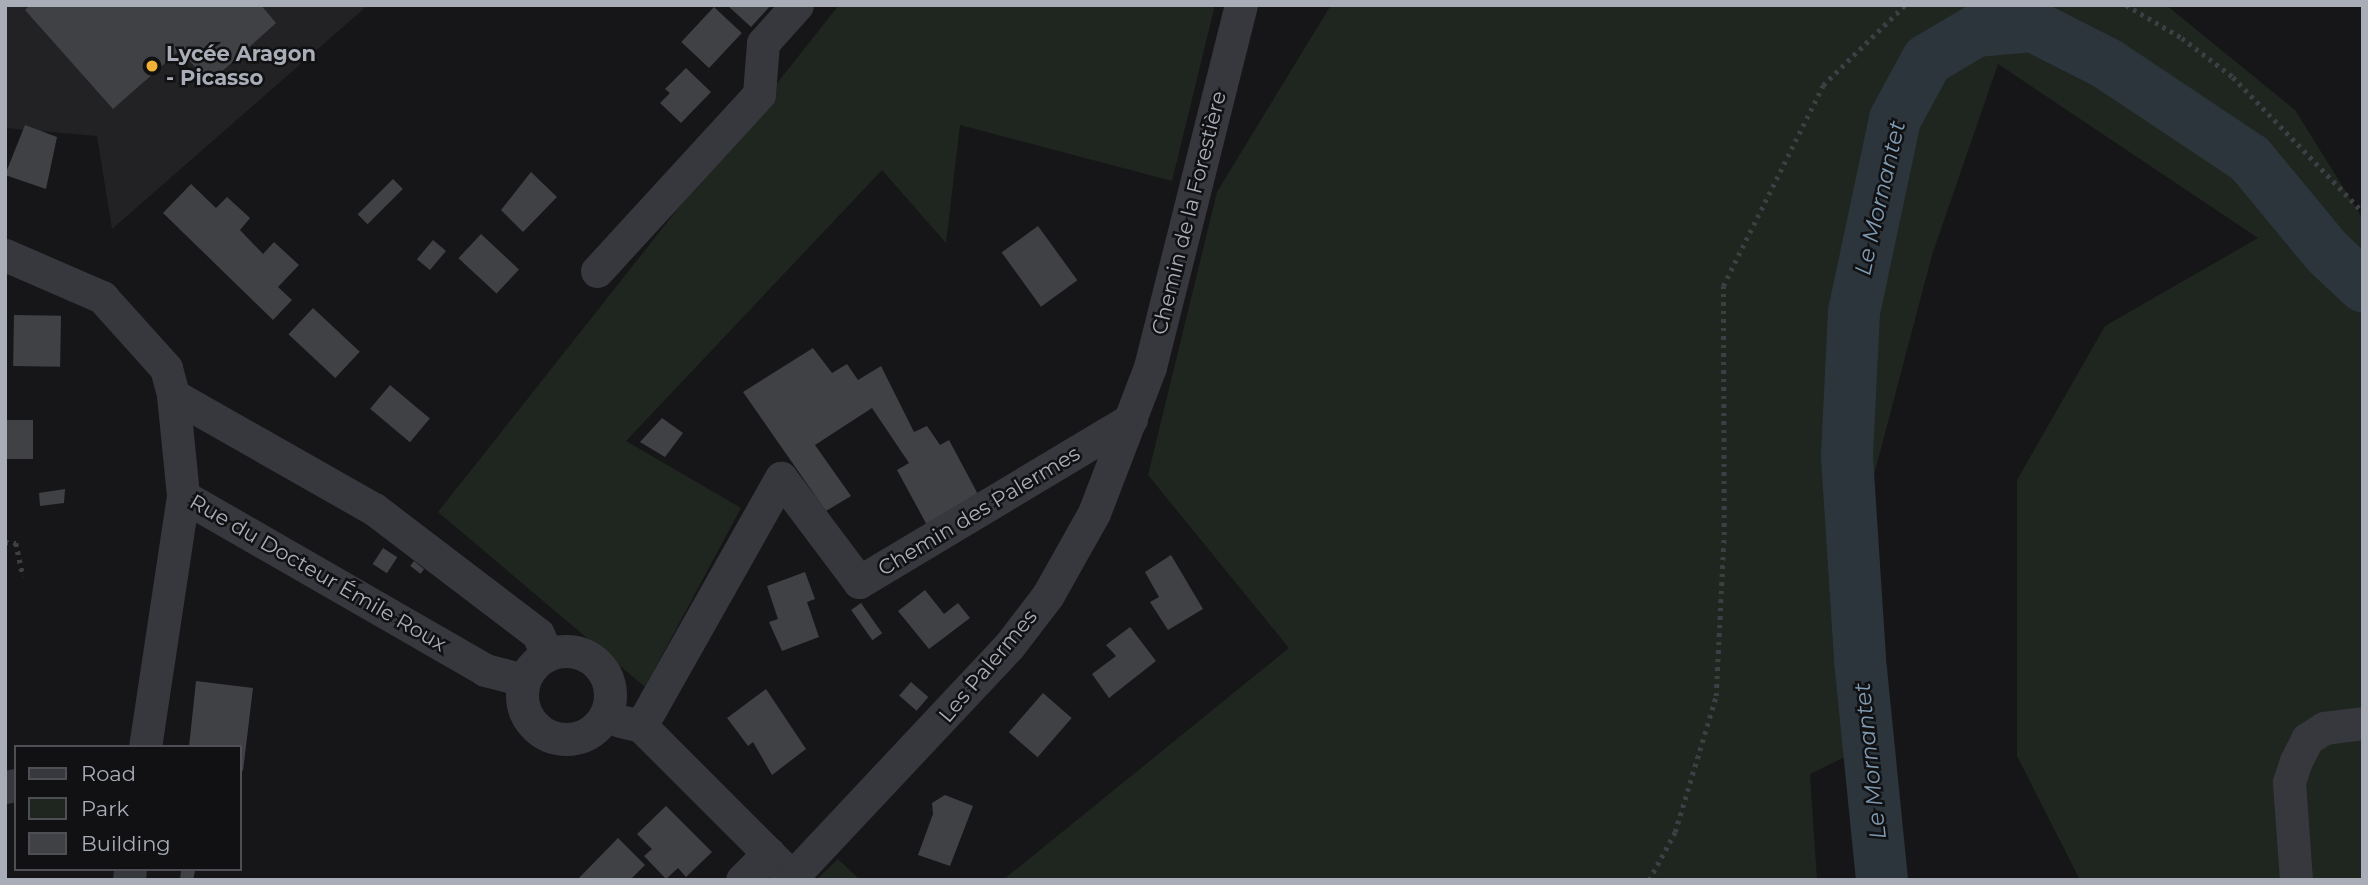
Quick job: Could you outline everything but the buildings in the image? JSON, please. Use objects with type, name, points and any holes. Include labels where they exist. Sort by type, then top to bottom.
[{"type":"street","points":[[597,271],[759,94],[763,43],[797,5]]},
{"type":"street","name":"Chemin de la Forestière","points":[[1131,419],[1150,367],[1241,5]]},
{"type":"street","name":"Rue du Docteur Émile Roux","points":[[5,255],[102,297],[166,368],[173,395],[183,496],[485,670],[524,680]]},
{"type":"street","points":[[173,395],[374,509],[538,634],[547,655]]},
{"type":"street","name":"Chemin des Palermes","points":[[641,726],[781,478],[859,582],[1131,419]]},
{"type":"street","name":"Les Palermes","points":[[794,878],[957,706],[1032,615],[1094,513],[1131,419]]},
{"type":"street","points":[[145,745],[183,496]]},
{"type":"street","points":[[567,650],[593,659],[610,685],[605,717],[579,737],[564,740],[544,734],[524,710],[524,680],[547,655],[567,650]]},
{"type":"street","points":[[605,717],[641,726],[794,878]]},
{"type":"street","points":[[2296,880],[2289,782],[2296,761],[2307,739],[2324,728],[2363,723]]},
{"type":"street","points":[[742,880],[769,853]]},
{"type":"path","points":[[1649,880],[1675,832],[1716,696],[1724,535],[1723,286],[1823,85],[1905,5]]},
{"type":"path","points":[[2126,5],[2182,38],[2233,76],[2363,212]]},
{"type":"path","points":[[5,542],[16,543],[23,576]]},
{"type":"shaded area","name":"Lycée Aragon - Picasso","points":[[5,5],[368,5],[112,229],[97,136],[5,128]]},
{"type":"green space","points":[[839,5],[1215,5],[1172,181],[960,125],[946,243],[882,170],[626,441],[741,508],[645,687],[438,512]]},
{"type":"green space","points":[[1331,5],[2166,5],[2295,110],[2363,219],[2363,880],[2080,880],[2017,756],[2017,480],[2105,326],[2258,238],[1998,64],[1932,255],[1870,490],[1880,667],[1890,735],[1810,774],[1817,880],[1003,880],[1289,648],[1148,475],[1217,192]]},
{"type":"green space","points":[[838,859],[860,880],[816,880]]},
{"type":"waterway","name":"Le Mornantet","points":[[1882,880],[1860,658],[1847,455],[1854,312],[1895,119],[1927,60],[1976,31],[2033,26],[2106,63],[2250,159],[2327,252],[2363,286]]},
{"type":"place","name":"Lycée Aragon - Picasso","points":[[152,66]]}]
